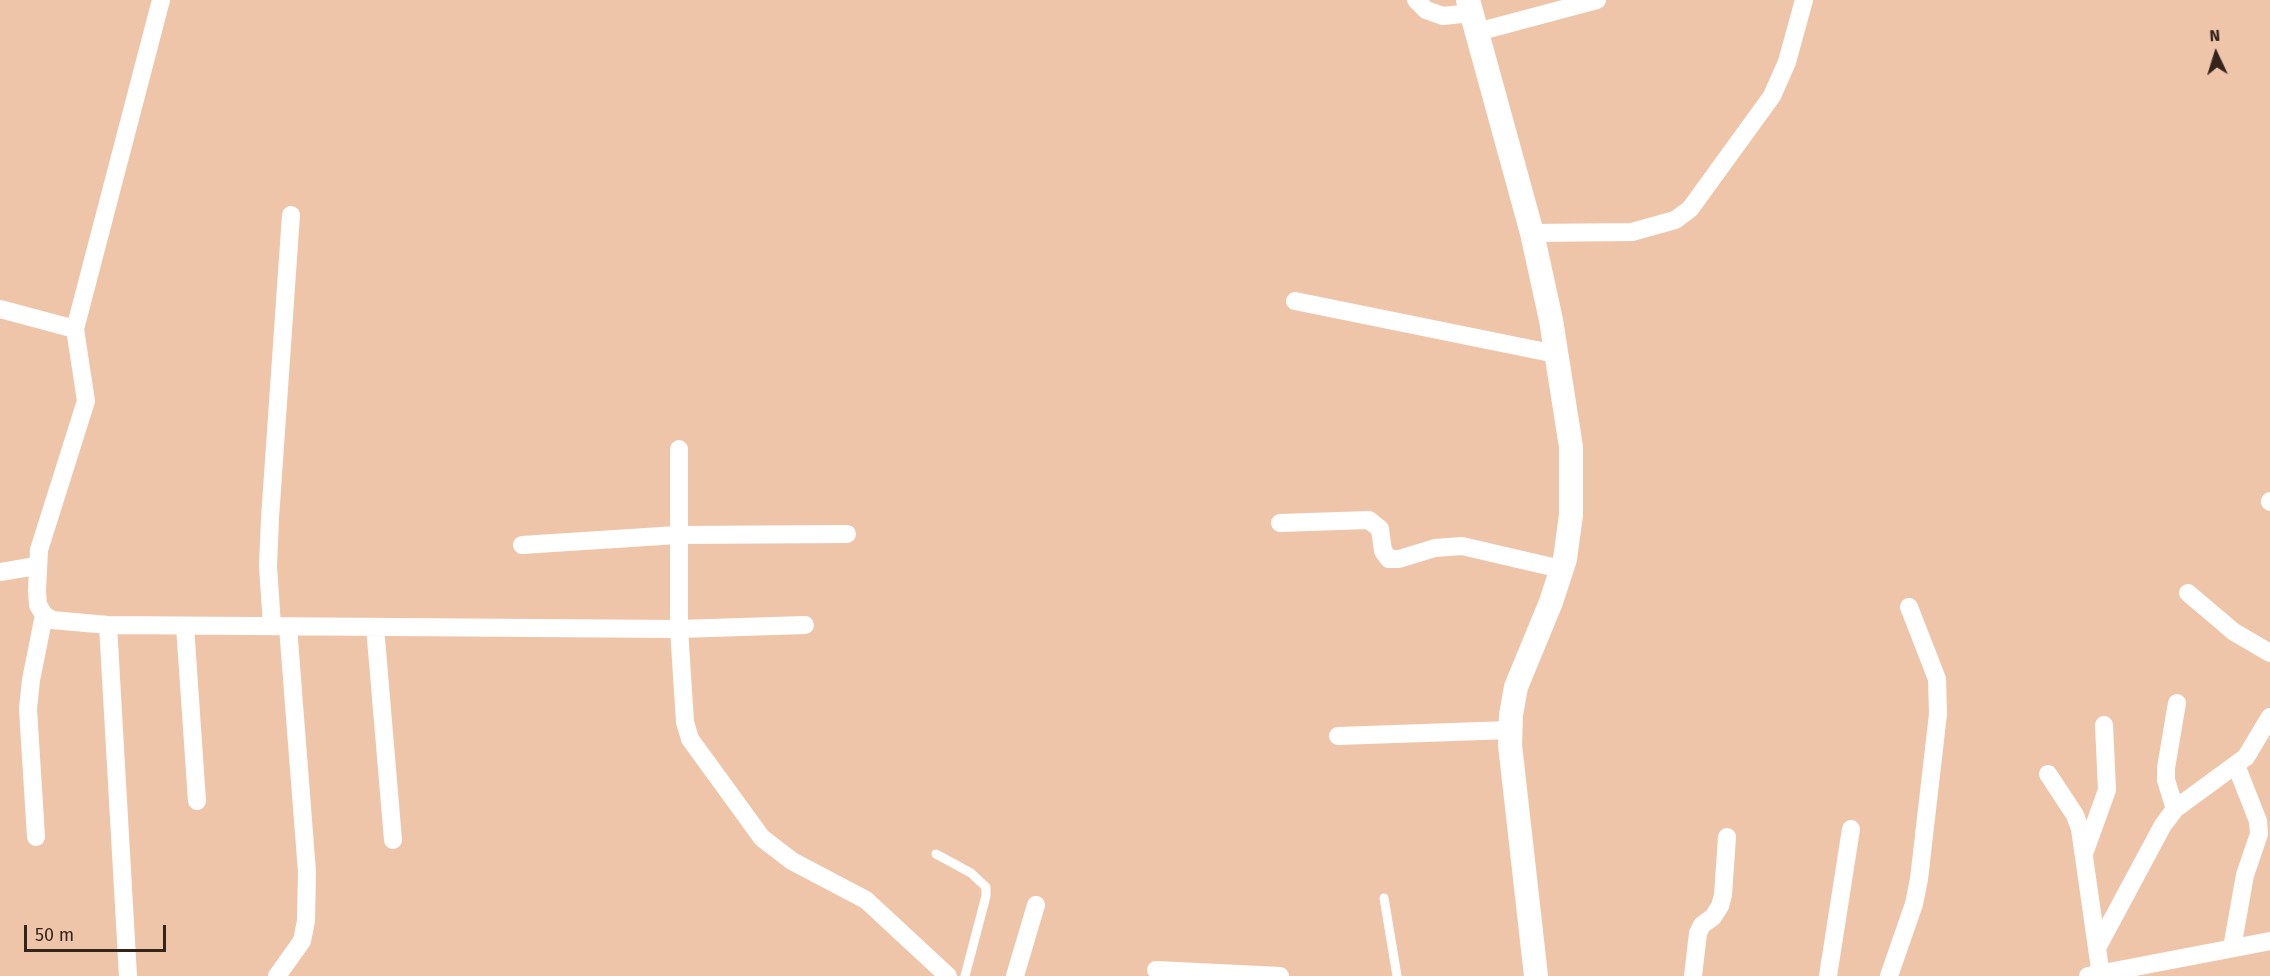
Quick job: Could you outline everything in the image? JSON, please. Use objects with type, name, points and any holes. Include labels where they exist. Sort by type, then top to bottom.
[{"type":"street","points":[[160,0],[75,329],[86,401],[36,566],[38,605],[44,615],[52,620],[108,625],[679,629],[805,625]]},
{"type":"street","points":[[1416,0],[1426,10],[1443,16],[1472,15],[1597,0]]},
{"type":"street","points":[[1532,232],[1632,232],[1675,220],[1690,209],[1772,96],[1787,62],[1804,0]]},
{"type":"street","points":[[1472,15],[1532,232],[1556,354],[1571,447],[1571,514],[1561,569],[1551,602],[1516,687],[1510,730],[1536,976]]},
{"type":"street","points":[[278,976],[290,968],[305,931],[307,872],[280,626],[268,566],[291,215]]},
{"type":"street","points":[[1295,301],[1556,354]]},
{"type":"street","points":[[0,309],[75,329]]},
{"type":"street","points":[[679,449],[677,535],[679,629],[685,722],[690,739],[762,838],[792,861],[866,900],[948,976]]},
{"type":"street","points":[[1280,523],[1369,520],[1380,529],[1383,551],[1389,559],[1399,559],[1435,548],[1462,546],[1561,569]]},
{"type":"street","points":[[522,545],[677,535],[847,534]]},
{"type":"street","points":[[0,572],[36,566]]},
{"type":"street","points":[[2188,593],[2234,632],[2270,653]]},
{"type":"street","points":[[1889,976],[1914,904],[1919,879],[1938,714],[1937,679],[1909,607]]},
{"type":"street","points":[[36,837],[28,709],[30,686],[44,615]]},
{"type":"street","points":[[108,625],[128,976]]},
{"type":"street","points":[[185,626],[197,801]]},
{"type":"street","points":[[375,627],[393,840]]},
{"type":"street","points":[[2175,809],[2166,780],[2166,768],[2177,703]]},
{"type":"street","points":[[2097,948],[2163,825],[2175,809],[2236,765],[2253,749],[2270,717]]},
{"type":"street","points":[[2085,851],[2108,790],[2104,725]]},
{"type":"street","points":[[1338,736],[1510,730]]},
{"type":"street","points":[[2232,948],[2246,875],[2259,834],[2258,822],[2236,765]]},
{"type":"street","points":[[2048,774],[2075,815],[2085,851],[2097,948],[2097,975],[2270,941]]},
{"type":"street","points":[[1828,976],[1851,829]]},
{"type":"street","points":[[1693,976],[1698,933],[1702,925],[1713,917],[1724,895],[1727,837]]},
{"type":"street","points":[[1015,976],[1036,905]]},
{"type":"street","points":[[1155,969],[1280,976]]},
{"type":"lane","points":[[936,854],[981,880],[986,887],[986,896],[965,976]]},
{"type":"lane","points":[[1384,898],[1397,976]]}]
